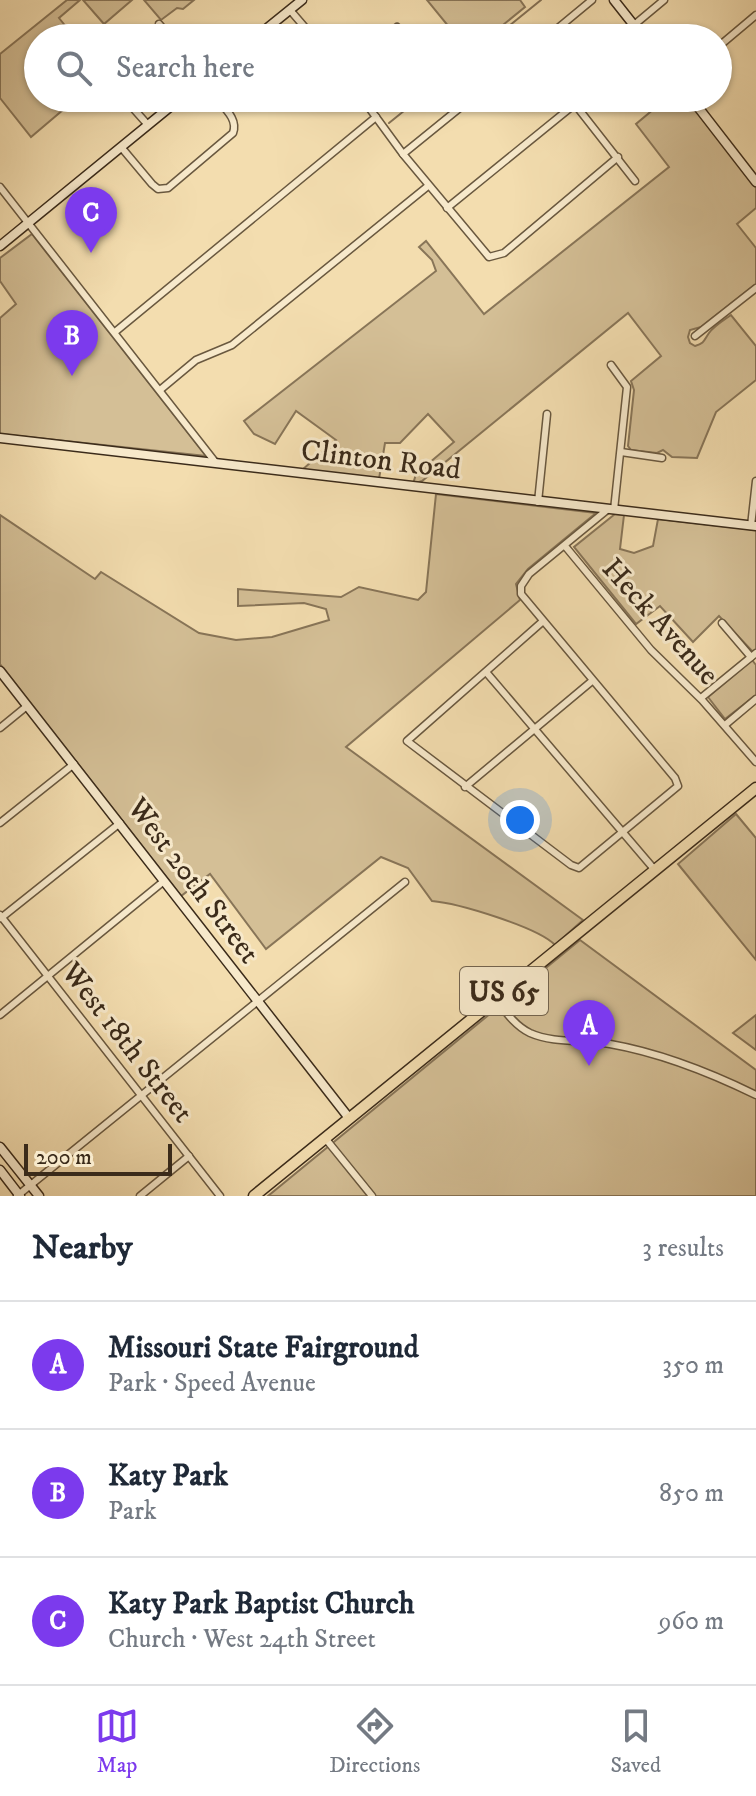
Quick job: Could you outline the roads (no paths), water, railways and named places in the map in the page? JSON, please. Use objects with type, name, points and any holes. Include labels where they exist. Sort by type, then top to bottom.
[{"type":"highway","name":"US 65","points":[[254,1196],[756,788]]},
{"type":"street","points":[[272,24],[302,0]]},
{"type":"street","points":[[563,24],[592,0]]},
{"type":"street","points":[[614,0],[633,24]]},
{"type":"street","points":[[635,24],[664,0]]},
{"type":"street","points":[[290,10],[302,24]]},
{"type":"street","points":[[732,35],[756,15]]},
{"type":"street","points":[[136,112],[148,125]]},
{"type":"street","points":[[0,246],[164,112]]},
{"type":"street","points":[[121,147],[152,184],[158,189],[168,188],[233,133],[236,125],[227,112]]},
{"type":"street","points":[[372,112],[485,255],[493,258],[504,253],[618,157]]},
{"type":"street","points":[[403,154],[455,112]]},
{"type":"street","points":[[447,208],[559,112]]},
{"type":"street","points":[[581,112],[635,181]]},
{"type":"street","points":[[702,112],[756,182]]},
{"type":"street","points":[[115,332],[376,117]]},
{"type":"street","points":[[160,390],[196,360],[232,345],[428,186]]},
{"type":"street","points":[[0,187],[216,463]]},
{"type":"street","points":[[695,336],[756,288]]},
{"type":"street","points":[[542,622],[407,741],[465,787],[579,868],[677,789],[677,782],[524,600],[520,590],[529,574],[610,510],[621,452],[627,387],[611,365]]},
{"type":"street","points":[[538,502],[547,414]]},
{"type":"street","name":"Clinton Road","points":[[0,438],[754,526]]},
{"type":"street","points":[[621,452],[662,458]]},
{"type":"street","points":[[754,526],[756,481]]},
{"type":"street","name":"Heck Avenue","points":[[565,546],[651,650],[701,698],[756,762]]},
{"type":"street","points":[[701,698],[754,655],[722,623]]},
{"type":"street","name":"West 20th Street","points":[[0,671],[349,1118]]},
{"type":"street","points":[[486,672],[654,869]]},
{"type":"street","points":[[465,787],[592,681]]},
{"type":"street","points":[[725,725],[756,699]]},
{"type":"street","points":[[0,728],[27,706]]},
{"type":"street","points":[[0,823],[74,764]]},
{"type":"street","points":[[1,917],[120,823]]},
{"type":"street","points":[[0,1015],[164,881]]},
{"type":"street","points":[[0,1170],[19,1195],[405,882]]},
{"type":"street","name":"West 18th Street","points":[[1,917],[220,1196]]},
{"type":"street","points":[[495,998],[512,1021],[527,1032],[547,1039],[608,1044],[678,1061],[756,1095]]},
{"type":"street","points":[[325,1138],[372,1196]]},
{"type":"street","points":[[0,1147],[39,1196]]},
{"type":"street","points":[[140,1196],[189,1156]]},
{"type":"waterway","points":[[511,24],[541,0]]},
{"type":"waterway","points":[[389,123],[403,112]]},
{"type":"place","name":"Katy Park Baptist Church","points":[[91,253]]},
{"type":"place","name":"Katy Park","points":[[72,376]]},
{"type":"place","name":"Missouri State Fairground","points":[[589,1066]]}]
